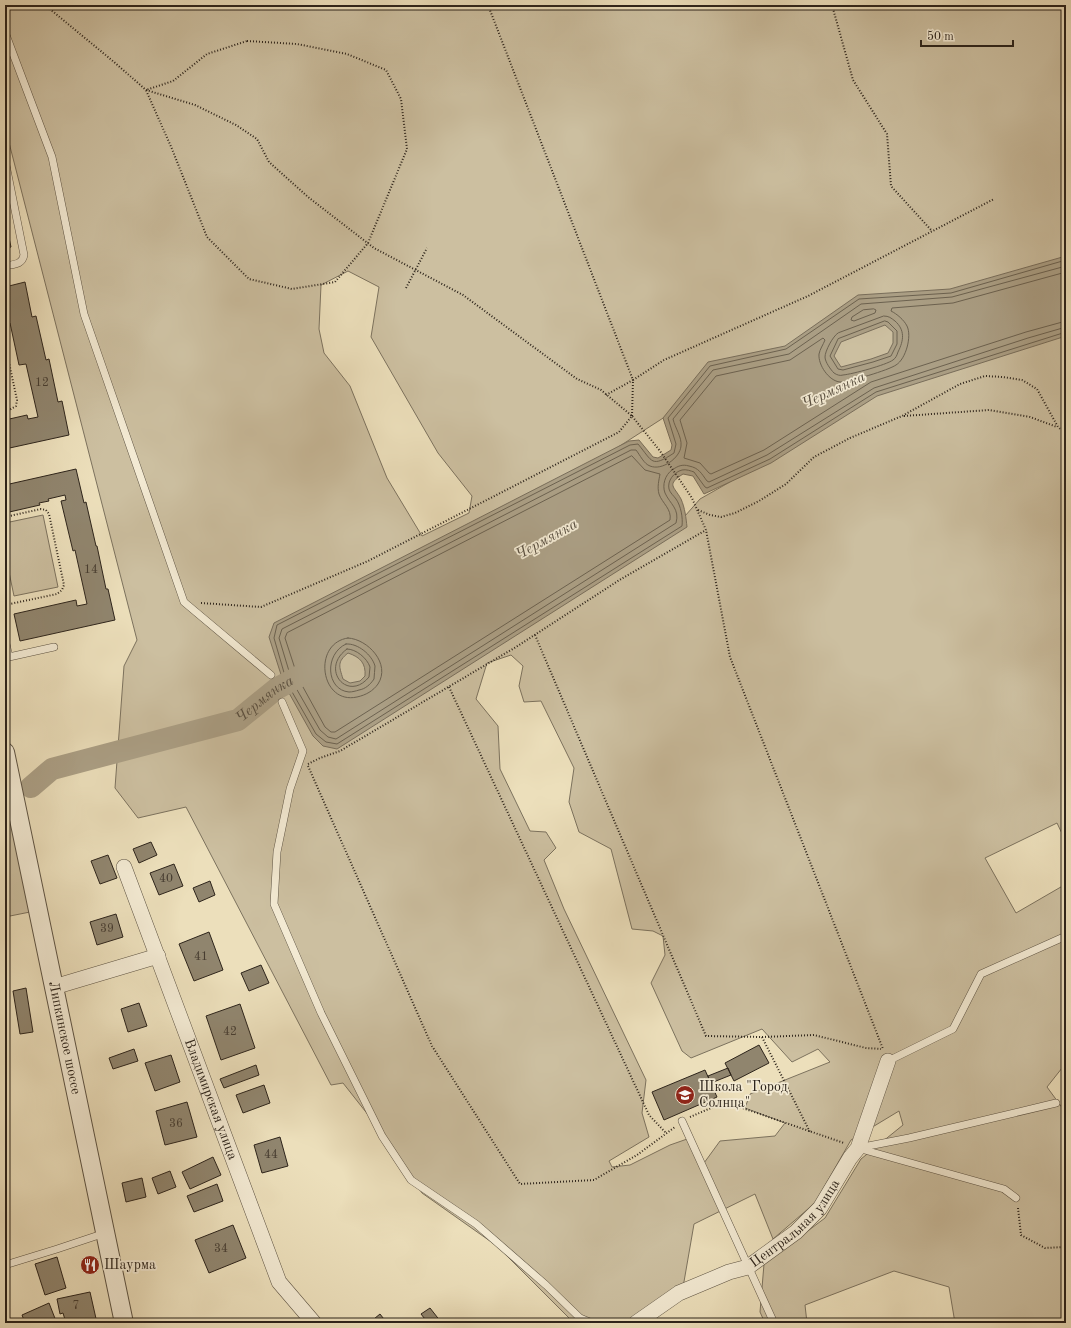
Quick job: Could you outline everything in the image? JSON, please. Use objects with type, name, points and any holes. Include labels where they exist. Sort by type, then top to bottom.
[{"type":"street","name":"Липкинское шоссе","points":[[5,752],[124,1323]]},
{"type":"street","name":"Владимирская улица","points":[[124,867],[279,1282],[314,1323]]},
{"type":"street","points":[[54,987],[158,956]]},
{"type":"street","name":"Центральная улица","points":[[636,1323],[679,1293],[729,1272],[748,1267],[796,1232],[820,1208],[850,1158],[858,1148],[888,1061]]},
{"type":"lane","points":[[5,26],[6,35],[52,158],[84,314],[184,602],[271,675]]},
{"type":"lane","points":[[5,160],[24,255],[23,260],[19,263],[5,266]]},
{"type":"lane","points":[[5,640],[7,657],[54,647]]},
{"type":"lane","points":[[282,702],[303,751],[290,789],[277,852],[274,904],[321,1013],[382,1136],[411,1180],[476,1224],[546,1285],[580,1318],[592,1323]]},
{"type":"lane","points":[[888,1061],[953,1029],[981,974],[1066,936]]},
{"type":"lane","points":[[858,1148],[909,1138],[1056,1103]]},
{"type":"lane","points":[[682,1121],[774,1323]]},
{"type":"lane","points":[[858,1148],[1004,1189],[1016,1198]]},
{"type":"lane","points":[[5,1265],[106,1233]]},
{"type":"path","points":[[45,5],[146,90],[195,105],[236,125],[257,139],[269,162],[308,197],[374,248],[463,295],[577,379],[601,390],[632,416],[660,451],[692,498],[706,530],[730,657],[883,1049],[866,1048],[814,1035],[762,1037],[706,1036],[535,635]]},
{"type":"path","points":[[184,602],[262,607],[368,561],[619,432],[632,416],[633,380],[488,5]]},
{"type":"path","points":[[832,5],[853,80],[887,134],[891,186],[932,231]]},
{"type":"path","points":[[246,41],[297,44],[347,54],[386,70],[401,99],[407,149],[368,243],[335,282],[292,289],[249,279],[207,237],[172,149],[146,90],[172,81],[207,54],[246,41]]},
{"type":"path","points":[[606,395],[664,360],[808,296],[994,199]]},
{"type":"path","points":[[406,288],[427,248]]},
{"type":"path","points":[[5,344],[17,400],[16,406],[11,410],[5,411]]},
{"type":"path","points":[[697,510],[721,517],[735,513],[759,501],[786,484],[814,457],[850,438],[902,416],[960,384],[985,376],[1022,380],[1037,389],[1058,427]]},
{"type":"path","points":[[902,416],[990,410],[1030,416],[1058,427],[1066,434]]},
{"type":"path","points":[[5,517],[41,509],[46,510],[49,514],[64,585],[62,590],[57,594],[5,605]]},
{"type":"path","points":[[307,765],[320,758],[340,751],[449,687],[535,635],[621,579],[706,530]]},
{"type":"path","points":[[449,687],[649,1115],[666,1133]]},
{"type":"path","points":[[303,751],[307,765],[432,1046],[520,1184],[594,1180],[637,1155],[682,1121],[725,1102],[858,1148]]},
{"type":"path","points":[[762,1037],[810,1132]]},
{"type":"path","points":[[1016,1198],[1021,1235],[1045,1248],[1064,1247],[1066,1249]]},
{"type":"shaded area","points":[[5,5],[1066,5],[1066,261],[782,348],[674,411],[595,462],[359,587],[318,733],[685,516],[700,499],[772,458],[841,406],[1066,326],[1066,842],[1057,823],[985,858],[1016,913],[1066,884],[1066,1063],[1047,1087],[1066,1113],[1066,1323],[955,1323],[949,1287],[894,1271],[805,1305],[807,1323],[765,1323],[760,1312],[764,1264],[825,1218],[861,1159],[903,1125],[899,1111],[851,1140],[815,1203],[773,1239],[755,1194],[694,1224],[681,1299],[662,1313],[623,1323],[574,1323],[497,1246],[422,1193],[369,1116],[343,1083],[331,1085],[186,807],[138,818],[115,788],[124,666],[137,640],[5,127]],"holes":[[[348,271],[379,287],[371,337],[438,453],[472,496],[469,513],[422,536],[387,478],[350,386],[324,353],[319,329],[321,285]],[[511,655],[523,666],[519,686],[524,702],[541,701],[574,768],[569,802],[579,832],[611,849],[632,929],[653,931],[663,936],[665,955],[651,983],[682,1051],[691,1058],[762,1029],[792,1062],[818,1049],[830,1062],[750,1094],[745,1108],[785,1123],[775,1136],[720,1141],[704,1163],[690,1138],[670,1145],[630,1165],[612,1167],[609,1161],[649,1137],[642,1113],[646,1080],[564,909],[544,860],[556,848],[546,832],[530,831],[500,769],[498,726],[476,699],[487,663]]]},
{"type":"shaded area","points":[[888,317],[900,322],[896,359],[840,372],[828,351],[839,336]]},
{"type":"shaded area","points":[[43,515],[58,587],[14,596],[5,553],[5,523]]},
{"type":"shaded area","points":[[358,648],[373,673],[356,688],[332,675],[339,653]]},
{"type":"shaded area","points":[[5,789],[30,912],[5,917]]},
{"type":"water","points":[[1066,256],[1066,336],[877,396],[771,463],[704,494],[693,476],[683,474],[673,483],[673,486],[681,499],[687,527],[337,749],[323,746],[313,736],[284,684],[269,637],[274,623],[629,441],[639,440],[653,457],[658,458],[671,450],[672,445],[663,418],[708,362],[785,346],[858,295],[950,289]],"holes":[[[885,325],[893,332],[893,343],[888,353],[841,367],[834,356],[841,342]],[[348,653],[356,656],[363,664],[365,676],[360,681],[350,683],[343,679],[340,664],[342,659]]]},
{"type":"building","points":[[5,220],[11,247],[5,249]]},
{"type":"building","points":[[25,282],[32,317],[36,316],[46,360],[49,359],[58,402],[62,401],[69,435],[5,449],[5,420],[27,415],[28,419],[38,417],[26,364],[19,365],[10,323],[7,324],[5,315],[5,287]]},
{"type":"building","points":[[76,469],[84,503],[86,502],[106,589],[108,589],[115,620],[20,641],[14,614],[76,600],[77,606],[87,604],[75,550],[73,551],[61,501],[66,500],[65,495],[48,499],[49,501],[39,503],[40,505],[5,513],[5,485]]},
{"type":"building","points":[[151,842],[157,855],[139,863],[133,849]]},
{"type":"building","points":[[108,855],[117,878],[100,884],[91,861]]},
{"type":"building","points":[[174,864],[183,886],[159,895],[150,873]]},
{"type":"building","points":[[210,881],[215,895],[199,902],[193,888]]},
{"type":"building","points":[[116,914],[123,937],[97,945],[90,922]]},
{"type":"building","points":[[209,932],[223,970],[194,981],[179,944]]},
{"type":"building","points":[[261,965],[269,983],[249,991],[241,973]]},
{"type":"building","points":[[26,988],[33,1032],[20,1034],[13,991]]},
{"type":"building","points":[[139,1003],[147,1026],[128,1032],[121,1009]]},
{"type":"building","points":[[240,1004],[255,1048],[221,1060],[206,1016]]},
{"type":"building","points":[[759,1045],[769,1063],[734,1081],[725,1063]]},
{"type":"building","points":[[134,1049],[138,1061],[113,1069],[109,1058]]},
{"type":"building","points":[[171,1055],[180,1082],[155,1091],[145,1063]]},
{"type":"building","points":[[256,1065],[259,1075],[224,1088],[220,1079]]},
{"type":"building","points":[[728,1068],[731,1075],[711,1083],[708,1076]]},
{"type":"building","name":"Школа \"Город Cолнца\"","points":[[705,1070],[717,1097],[664,1120],[652,1092]]},
{"type":"building","points":[[264,1085],[270,1103],[243,1113],[236,1095]]},
{"type":"building","points":[[187,1102],[197,1137],[165,1145],[156,1111]]},
{"type":"building","points":[[280,1137],[288,1166],[262,1173],[254,1145]]},
{"type":"building","points":[[213,1157],[221,1175],[190,1189],[182,1172]]},
{"type":"building","points":[[170,1171],[176,1187],[158,1194],[152,1178]]},
{"type":"building","points":[[142,1178],[146,1197],[126,1202],[122,1183]]},
{"type":"building","points":[[217,1184],[223,1201],[194,1212],[187,1196]]},
{"type":"building","points":[[233,1225],[246,1258],[209,1273],[195,1240]]},
{"type":"building","points":[[57,1257],[66,1288],[45,1295],[35,1264]]},
{"type":"building","points":[[90,1292],[97,1323],[66,1323],[63,1313],[60,1314],[57,1299]]},
{"type":"building","points":[[49,1303],[56,1321],[52,1323],[25,1323],[22,1315]]},
{"type":"building","points":[[430,1308],[441,1322],[440,1323],[428,1323],[421,1314]]},
{"type":"building","points":[[380,1314],[387,1323],[369,1323]]},
{"type":"waterway","name":"Чермянка","points":[[31,787],[52,769],[238,720],[276,689],[311,670]]},
{"type":"place","name":"Школа \"Город Cолнца\"","points":[[685,1095]]},
{"type":"place","name":"Шаурма","points":[[90,1265]]}]
